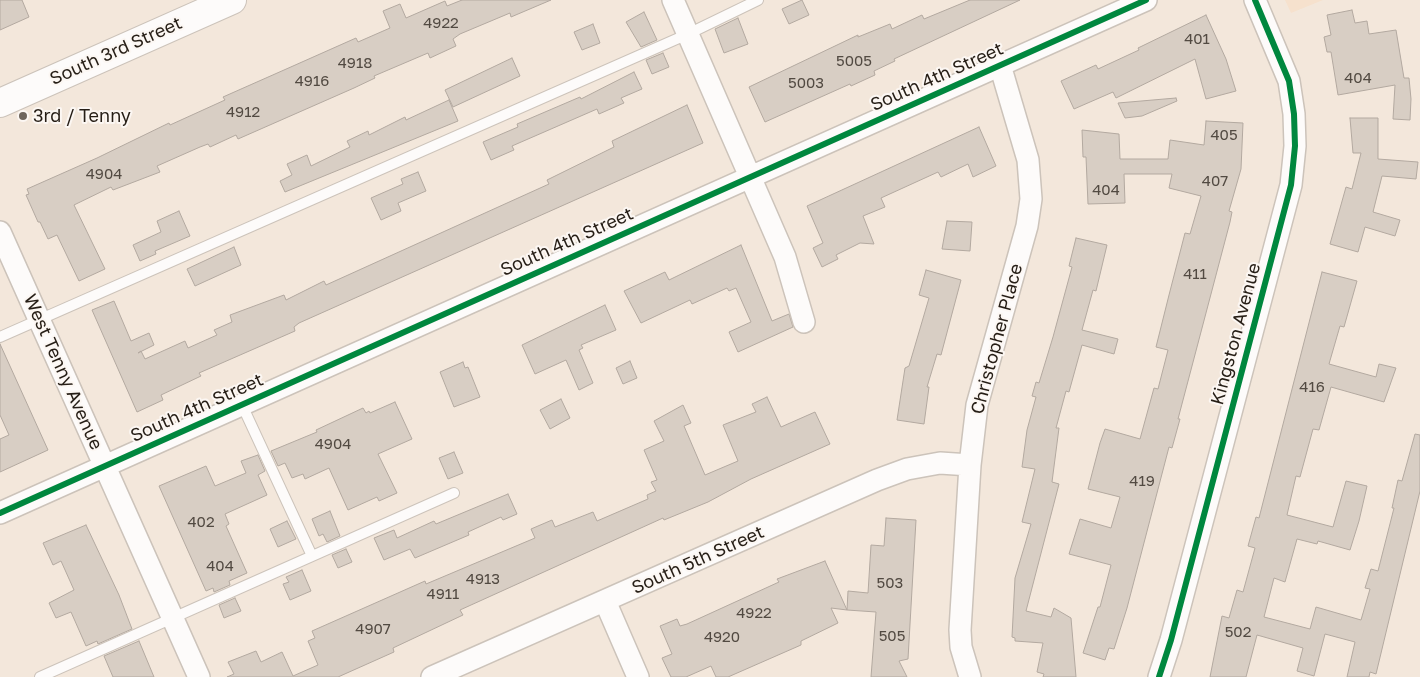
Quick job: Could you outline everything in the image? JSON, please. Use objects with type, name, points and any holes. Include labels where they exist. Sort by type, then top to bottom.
[{"type":"street","name":"South 3rd Street","points":[[0,103],[232,0]]},
{"type":"street","points":[[673,0],[751,176],[784,257],[804,322]]},
{"type":"street","name":"South 4th Street","points":[[0,513],[1146,0]]},
{"type":"street","name":"Kingston Avenue","points":[[1159,677],[1290,184],[1295,146],[1294,114],[1289,81],[1256,0]]},
{"type":"street","name":"Christopher Place","points":[[970,677],[961,647],[960,630],[970,465],[977,405],[1027,226],[1031,199],[1028,160],[1000,65]]},
{"type":"street","name":"West Tenny Avenue","points":[[0,232],[199,677]]},
{"type":"street","name":"South 5th Street","points":[[432,677],[907,469],[940,463],[970,465]]},
{"type":"street","points":[[605,601],[638,677]]},
{"type":"lane","points":[[0,337],[688,34],[758,0]]},
{"type":"lane","points":[[242,405],[312,556]]},
{"type":"lane","points":[[40,677],[454,493]]},
{"type":"shaded area","points":[[1285,0],[1323,0],[1291,13]]},
{"type":"building","points":[[0,0],[22,0],[29,17],[0,30]]},
{"type":"building","points":[[462,0],[551,0],[511,17],[510,13],[460,34],[453,39],[456,46],[430,58],[428,53],[238,139],[236,135],[210,147],[208,144],[200,147],[157,166],[160,172],[113,190],[111,187],[74,205],[105,269],[79,281],[57,235],[48,239],[40,222],[38,222],[26,195],[29,194],[27,189],[169,123],[170,125],[225,100],[223,97],[356,38],[358,42],[390,28],[383,11],[400,4],[406,18],[445,1],[447,6]]},
{"type":"building","points":[[802,0],[809,15],[789,24],[782,9]]},
{"type":"building","points":[[970,0],[1020,0],[894,59],[895,61],[874,71],[875,75],[851,86],[850,84],[765,122],[749,87],[858,35],[858,37],[890,24],[892,29],[922,15],[924,19]]},
{"type":"building","points":[[1352,10],[1355,23],[1367,21],[1369,34],[1396,30],[1404,78],[1409,78],[1410,120],[1393,119],[1395,85],[1338,95],[1331,52],[1327,52],[1324,37],[1331,35],[1327,15]]},
{"type":"building","points":[[644,12],[657,40],[641,47],[626,22]]},
{"type":"building","points":[[1206,15],[1226,59],[1236,91],[1206,99],[1195,59],[1116,98],[1113,92],[1074,109],[1061,81],[1096,65],[1098,69]]},
{"type":"building","points":[[738,18],[748,44],[724,53],[715,29]]},
{"type":"building","points":[[593,24],[600,43],[582,50],[574,32]]},
{"type":"building","points":[[663,53],[669,67],[652,74],[646,60]]},
{"type":"building","points":[[512,58],[520,76],[453,107],[445,90]]},
{"type":"building","points":[[634,72],[642,89],[621,98],[624,103],[599,114],[597,109],[512,146],[514,150],[491,160],[483,142],[518,127],[517,124],[580,97],[581,99]]},
{"type":"building","points":[[1176,98],[1177,101],[1142,116],[1125,118],[1118,103]]},
{"type":"building","points":[[449,100],[458,121],[285,192],[280,181],[292,175],[287,164],[307,155],[311,166],[350,147],[347,141],[368,131],[369,135],[405,117],[406,120]]},
{"type":"building","points":[[687,105],[703,143],[299,323],[294,327],[295,331],[199,373],[201,376],[161,395],[163,400],[137,412],[92,310],[114,301],[131,341],[149,333],[154,345],[141,351],[145,359],[185,341],[188,348],[217,335],[214,330],[232,322],[230,315],[284,295],[286,300],[324,281],[326,285],[549,184],[547,180],[614,147],[612,141]]},
{"type":"building","points":[[1350,118],[1378,118],[1378,159],[1418,162],[1416,179],[1382,176],[1373,212],[1400,220],[1395,236],[1365,227],[1358,252],[1330,244],[1346,187],[1352,189],[1361,153],[1353,153]]},
{"type":"building","points":[[1206,121],[1243,123],[1241,169],[1229,211],[1232,212],[1230,222],[1172,448],[1169,447],[1127,608],[1114,649],[1109,648],[1105,660],[1083,653],[1098,607],[1100,607],[1111,565],[1069,554],[1080,519],[1111,528],[1120,497],[1088,489],[1100,443],[1105,429],[1140,439],[1154,388],[1158,389],[1168,350],[1156,347],[1169,295],[1185,233],[1190,234],[1201,196],[1169,188],[1172,174],[1124,174],[1125,203],[1088,204],[1086,157],[1083,157],[1082,130],[1119,134],[1120,159],[1168,159],[1170,140],[1204,145]]},
{"type":"building","points":[[979,127],[996,166],[973,177],[968,164],[941,177],[938,172],[881,198],[885,207],[863,216],[874,244],[860,243],[836,255],[838,259],[822,267],[813,248],[823,243],[807,206]]},
{"type":"building","points":[[418,172],[426,191],[398,203],[401,211],[381,220],[371,198],[403,184],[401,179]]},
{"type":"building","points":[[179,211],[190,236],[155,251],[156,254],[140,261],[133,245],[161,232],[157,221]]},
{"type":"building","points":[[947,221],[972,222],[970,251],[942,249]]},
{"type":"building","points":[[1076,238],[1107,245],[1096,291],[1093,290],[1082,330],[1118,339],[1114,354],[1082,345],[1069,392],[1066,391],[1056,428],[1059,428],[1052,482],[1059,484],[1026,611],[1051,617],[1054,608],[1071,618],[1076,677],[1043,677],[1044,674],[1037,672],[1043,643],[1015,641],[1015,638],[1012,637],[1015,578],[1031,524],[1022,522],[1035,469],[1022,467],[1027,430],[1036,397],[1032,396],[1036,382],[1039,383],[1053,337],[1072,267],[1069,266]]},
{"type":"building","points":[[741,245],[772,321],[789,314],[793,327],[738,352],[729,332],[751,322],[736,288],[729,291],[727,288],[692,304],[690,300],[641,323],[624,291],[665,272],[669,280]]},
{"type":"building","points":[[234,247],[241,265],[195,286],[187,269]]},
{"type":"building","points":[[926,270],[961,280],[941,355],[937,354],[927,387],[929,387],[924,424],[897,420],[905,368],[909,366],[929,298],[919,295]]},
{"type":"building","points":[[1322,272],[1357,281],[1344,327],[1340,326],[1329,364],[1376,377],[1379,364],[1396,368],[1384,402],[1331,387],[1319,430],[1313,429],[1300,477],[1296,476],[1287,515],[1333,527],[1346,481],[1367,486],[1359,521],[1350,550],[1318,541],[1317,544],[1297,539],[1285,582],[1274,578],[1264,617],[1310,629],[1316,607],[1361,620],[1370,589],[1365,588],[1371,569],[1378,571],[1394,508],[1392,508],[1398,480],[1402,481],[1415,434],[1420,435],[1420,491],[1376,674],[1370,672],[1369,677],[1347,677],[1355,642],[1325,634],[1314,676],[1297,671],[1303,648],[1257,635],[1246,677],[1210,677],[1222,616],[1229,618],[1237,590],[1243,592],[1255,548],[1248,546],[1256,517],[1259,518]]},
{"type":"building","points":[[605,305],[616,330],[581,345],[583,348],[579,350],[593,383],[579,390],[566,360],[535,374],[522,345]]},
{"type":"building","points":[[0,344],[48,450],[0,472],[0,439],[9,435],[0,415]]},
{"type":"building","points":[[630,361],[637,378],[623,384],[616,368]]},
{"type":"building","points":[[463,362],[465,368],[468,367],[480,397],[454,407],[440,372]]},
{"type":"building","points":[[767,397],[781,427],[815,412],[830,444],[751,479],[708,502],[664,520],[663,518],[460,610],[463,615],[393,648],[394,652],[338,677],[227,677],[234,674],[228,662],[256,651],[261,662],[282,652],[293,676],[318,665],[308,641],[315,638],[312,631],[425,581],[426,584],[535,538],[531,529],[552,520],[555,527],[593,512],[597,521],[648,499],[647,495],[656,491],[651,482],[657,480],[644,450],[664,441],[654,421],[683,405],[691,423],[684,426],[705,475],[738,461],[723,425],[756,412],[752,404]]},
{"type":"building","points":[[561,399],[570,418],[550,429],[540,410]]},
{"type":"building","points":[[395,402],[412,439],[378,454],[397,493],[379,501],[377,497],[348,510],[329,468],[305,479],[303,474],[292,478],[285,463],[278,466],[271,451],[317,432],[316,430],[363,408],[366,413],[369,411],[370,413]]},
{"type":"building","points":[[454,452],[463,473],[448,479],[439,458]]},
{"type":"building","points":[[258,455],[265,471],[258,475],[267,495],[225,514],[229,524],[226,526],[247,573],[229,581],[230,585],[214,592],[213,588],[206,591],[159,486],[206,466],[215,486],[246,473],[241,461]]},
{"type":"building","points":[[508,494],[517,514],[503,520],[501,517],[468,532],[469,535],[415,558],[410,549],[384,560],[374,538],[394,530],[397,538],[434,521],[436,524]]},
{"type":"building","points":[[330,511],[340,536],[327,542],[323,534],[319,536],[312,519]]},
{"type":"building","points":[[886,518],[916,520],[908,659],[899,661],[907,677],[871,677],[876,612],[847,610],[848,591],[868,593],[871,545],[884,546]]},
{"type":"building","points":[[287,521],[296,539],[278,547],[270,529]]},
{"type":"building","points":[[86,525],[119,595],[132,629],[98,644],[97,641],[86,646],[71,612],[56,618],[49,603],[74,590],[61,561],[53,565],[43,543]]},
{"type":"building","points":[[346,549],[352,562],[338,568],[332,555]]},
{"type":"building","points":[[825,561],[847,610],[831,608],[838,623],[801,641],[801,645],[728,677],[716,677],[711,666],[686,677],[671,677],[662,658],[672,654],[660,626],[677,619],[680,626],[687,624],[779,582],[777,579]]},
{"type":"building","points":[[302,570],[311,591],[290,600],[283,584],[289,582],[286,577]]},
{"type":"building","points":[[235,598],[241,611],[224,618],[219,605]]},
{"type":"building","points":[[139,641],[154,677],[113,677],[104,656]]},
{"type":"cycle path","points":[[0,513],[1146,0]]},
{"type":"cycle path","points":[[1159,677],[1171,640],[1291,185],[1295,146],[1294,114],[1289,81],[1255,0]]},
{"type":"place","name":"3rd / Tenny","points":[[23,116]]}]
